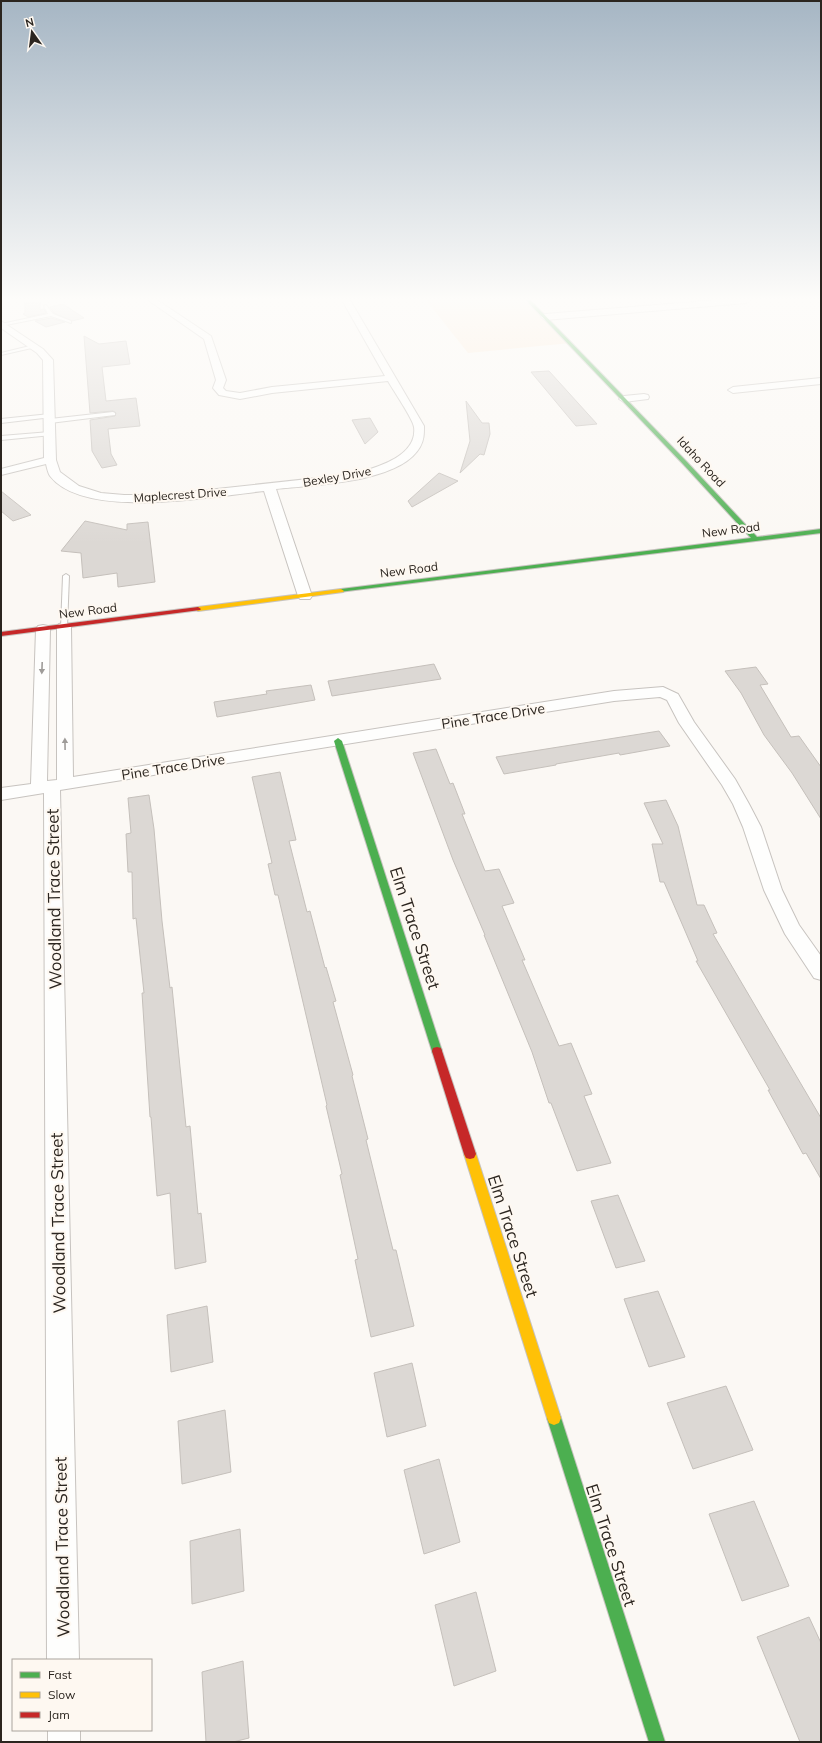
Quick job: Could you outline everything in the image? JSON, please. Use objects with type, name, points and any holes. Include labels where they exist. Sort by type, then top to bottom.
[{"type":"street","name":"Maplecrest Drive","points":[[50,381],[50,460],[55,474],[66,483],[86,492],[113,498],[138,500],[161,499],[269,487]]},
{"type":"street","points":[[220,381],[218,388],[223,393],[240,396],[272,390],[359,381]]},
{"type":"street","name":"Bexley Drive","points":[[269,487],[354,477],[382,469],[406,456],[412,450],[419,438],[419,426],[394,381]]},
{"type":"street","name":"Idaho Road","points":[[607,381],[685,462],[755,539]]},
{"type":"street","points":[[733,390],[818,381]]},
{"type":"street","points":[[624,399],[644,397]]},
{"type":"street","points":[[1,472],[50,460]]},
{"type":"street","points":[[269,487],[305,596]]},
{"type":"street","name":"New Road","points":[[1,634],[821,531]]},
{"type":"street","name":"Woodland Trace Street","points":[[52,785],[64,627]]},
{"type":"street","name":"Woodland Trace Street","points":[[43,629],[52,785],[63,1659]]},
{"type":"street","name":"Pine Trace Drive","points":[[1,794],[614,696],[657,692],[669,694],[673,697],[687,723],[742,804],[752,827],[773,890],[792,929],[821,972]]},
{"type":"street","name":"Elm Trace Street","points":[[338,741],[657,1742]]},
{"type":"street","points":[[64,1731],[64,1742]]},
{"type":"lane","points":[[1,421],[113,414]]},
{"type":"lane","points":[[1,438],[50,434]]},
{"type":"lane","points":[[64,627],[66,576]]},
{"type":"building","points":[[88,381],[104,381],[106,401],[136,398],[140,426],[108,429],[111,454],[117,465],[102,468],[92,451],[90,420],[115,416],[116,413],[113,411],[90,413]]},
{"type":"building","points":[[539,381],[558,381],[597,424],[576,426]]},
{"type":"building","points":[[466,401],[482,423],[489,423],[490,434],[484,455],[480,454],[460,473],[470,441]]},
{"type":"building","points":[[370,418],[378,432],[365,444],[352,420]]},
{"type":"building","points":[[439,473],[458,481],[412,507],[408,501]]},
{"type":"building","points":[[1,491],[31,515],[13,521],[1,511]]},
{"type":"building","points":[[85,521],[127,530],[127,524],[148,522],[155,582],[118,587],[117,573],[83,578],[81,553],[61,551]]},
{"type":"building","points":[[434,664],[441,679],[332,696],[328,681]]},
{"type":"building","points":[[756,667],[768,684],[760,685],[791,737],[799,736],[821,767],[821,819],[792,773],[764,735],[741,693],[725,671]]},
{"type":"building","points":[[311,685],[315,700],[217,717],[214,702],[267,694],[266,691]]},
{"type":"building","points":[[659,731],[670,746],[620,755],[619,753],[504,774],[496,757]]},
{"type":"building","points":[[436,749],[450,784],[453,783],[465,814],[462,814],[485,871],[499,869],[514,903],[502,906],[525,960],[522,960],[559,1046],[571,1043],[592,1094],[584,1096],[611,1163],[577,1171],[551,1103],[549,1103],[532,1052],[453,860],[413,753]]},
{"type":"building","points":[[280,772],[296,840],[289,841],[307,912],[310,911],[325,968],[326,967],[336,1001],[333,1002],[353,1075],[352,1076],[368,1139],[366,1140],[393,1250],[396,1250],[414,1326],[371,1337],[355,1260],[358,1259],[340,1175],[342,1174],[278,895],[275,895],[268,864],[272,863],[252,777]]},
{"type":"building","points":[[149,795],[154,829],[162,921],[170,988],[172,987],[186,1127],[190,1126],[198,1214],[201,1213],[206,1262],[175,1269],[170,1193],[157,1196],[142,993],[144,993],[136,918],[133,919],[132,872],[128,872],[126,834],[131,833],[128,798]]},
{"type":"building","points":[[666,800],[678,826],[697,905],[704,905],[717,933],[713,934],[821,1118],[821,1179],[806,1153],[803,1154],[768,1090],[770,1090],[696,961],[698,961],[664,882],[660,882],[652,844],[663,844],[644,803]]},
{"type":"building","points":[[618,1195],[645,1261],[616,1268],[591,1201]]},
{"type":"building","points":[[658,1291],[685,1357],[649,1367],[624,1299]]},
{"type":"building","points":[[207,1306],[213,1362],[171,1372],[167,1315]]},
{"type":"building","points":[[412,1363],[426,1426],[387,1437],[374,1373]]},
{"type":"building","points":[[726,1386],[753,1450],[693,1469],[667,1403]]},
{"type":"building","points":[[225,1410],[231,1472],[182,1484],[178,1421]]},
{"type":"building","points":[[439,1459],[460,1542],[424,1554],[404,1470]]},
{"type":"building","points":[[754,1501],[789,1586],[742,1601],[709,1514]]},
{"type":"building","points":[[240,1529],[244,1591],[192,1604],[190,1541]]},
{"type":"building","points":[[476,1592],[496,1671],[454,1686],[435,1605]]},
{"type":"building","points":[[809,1617],[821,1643],[821,1742],[800,1742],[757,1637]]},
{"type":"building","points":[[243,1661],[249,1738],[233,1742],[206,1742],[202,1672]]},
{"type":"traffic: fast","points":[[606,381],[685,463],[755,539]]},
{"type":"traffic: fast","points":[[341,591],[821,531]]},
{"type":"traffic: fast","points":[[338,741],[437,1051]]},
{"type":"traffic: fast","points":[[554,1418],[657,1742]]},
{"type":"traffic: slow","points":[[198,609],[341,591]]},
{"type":"traffic: slow","points":[[470,1154],[554,1418]]},
{"type":"traffic: jam","points":[[1,634],[198,609]]},
{"type":"traffic: jam","points":[[437,1051],[470,1154]]}]
